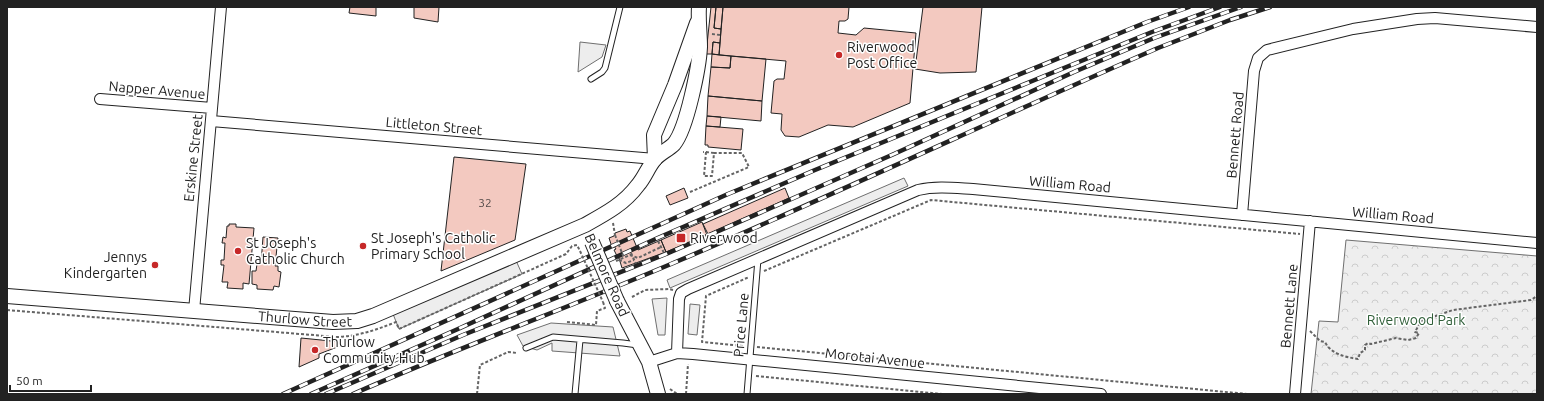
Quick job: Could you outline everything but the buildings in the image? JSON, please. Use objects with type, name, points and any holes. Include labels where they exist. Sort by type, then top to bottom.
[{"type":"street","name":"Erskine Street","points":[[194,311],[221,7]]},
{"type":"street","name":"Belmore Road","points":[[664,391],[617,301],[585,225],[612,210],[624,200],[638,185],[655,159],[674,143],[689,105],[696,73],[700,47],[699,13]]},
{"type":"street","name":"Belmore Road","points":[[655,159],[654,135],[675,85],[699,13]]},
{"type":"street","name":"Bennett Road","points":[[1242,215],[1254,71],[1258,58],[1267,50],[1353,29],[1417,19],[1441,18],[1537,27]]},
{"type":"street","name":"Napper Avenue","points":[[100,99],[212,108]]},
{"type":"street","name":"Littleton Street","points":[[210,121],[655,159]]},
{"type":"street","name":"William Road","points":[[682,293],[688,289],[912,193],[928,188],[949,187],[973,189],[1537,243]]},
{"type":"street","name":"Bennett Lane","points":[[1296,394],[1310,221]]},
{"type":"street","name":"Thurlow Street","points":[[7,296],[332,322],[349,322],[361,320],[585,225]]},
{"type":"street","points":[[677,353],[679,299],[682,293]]},
{"type":"street","name":"Morotai Avenue","points":[[649,362],[677,353],[1101,394]]},
{"type":"lane","points":[[591,79],[602,72],[605,68],[620,7]]},
{"type":"lane","name":"Price Lane","points":[[747,394],[758,259]]},
{"type":"lane","points":[[526,348],[553,337],[623,343],[640,346]]},
{"type":"lane","points":[[575,394],[580,340]]},
{"type":"path","points":[[711,34],[720,35]]},
{"type":"path","points":[[690,192],[749,167],[742,153],[704,152],[704,176],[712,176],[714,153]]},
{"type":"path","points":[[1247,394],[702,342],[706,296],[931,200],[1309,234]]},
{"type":"path","points":[[613,223],[615,235],[624,258]]},
{"type":"path","points":[[658,240],[664,253]]},
{"type":"path","points":[[567,322],[596,325],[597,311],[605,308],[577,244]]},
{"type":"path","points":[[616,261],[630,255],[638,258],[661,247]]},
{"type":"path","points":[[631,252],[636,264]]},
{"type":"path","points":[[620,260],[626,263],[634,260]]},
{"type":"path","points":[[632,297],[645,290],[670,289],[682,293]]},
{"type":"path","points":[[1301,327],[1312,332],[1320,341],[1325,342],[1327,346],[1342,357],[1358,359],[1360,353],[1365,350],[1365,344],[1396,338],[1408,340],[1416,338],[1419,333],[1415,332],[1421,321],[1453,310],[1531,300],[1537,296]]},
{"type":"path","points":[[477,394],[480,365],[508,352],[517,353]]},
{"type":"path","points":[[686,394],[688,368]]},
{"type":"path","points":[[753,376],[942,394]]},
{"type":"path","points":[[664,391],[677,394]]},
{"type":"green space","name":"Riverwood Park","points":[[1346,240],[1537,256],[1537,394],[1311,394],[1319,321],[1338,322]]},
{"type":"shaded area","points":[[580,42],[606,45],[602,57],[578,72]]},
{"type":"shaded area","points":[[904,178],[908,186],[670,288],[667,280]]},
{"type":"shaded area","points":[[514,256],[522,274],[399,329],[391,309]]},
{"type":"shaded area","points":[[667,298],[665,335],[658,335],[652,299]]},
{"type":"shaded area","points":[[690,304],[700,305],[697,335],[688,334]]},
{"type":"shaded area","points":[[551,323],[613,327],[620,356],[552,351],[552,343],[537,350],[523,346],[517,335]]},
{"type":"railway","points":[[283,394],[728,194],[1147,22],[1189,7]]},
{"type":"railway","points":[[311,394],[660,237],[815,170],[1152,32],[1220,7]]},
{"type":"railway","points":[[326,394],[463,335],[666,254],[894,154],[1074,72],[1154,38],[1241,7]]},
{"type":"railway","points":[[353,394],[631,281],[732,238],[1158,48],[1230,20],[1270,7]]},
{"type":"place","name":"Riverwood Post Office","points":[[839,55]]},
{"type":"place","name":"Riverwood","points":[[681,238]]},
{"type":"place","name":"St Joseph's Catholic Primary School","points":[[363,246]]},
{"type":"place","name":"St Joseph's Catholic Church","points":[[238,251]]},
{"type":"place","name":"Jennys Kindergarten","points":[[155,265]]},
{"type":"place","name":"Thurlow Community Hub","points":[[315,350]]}]
